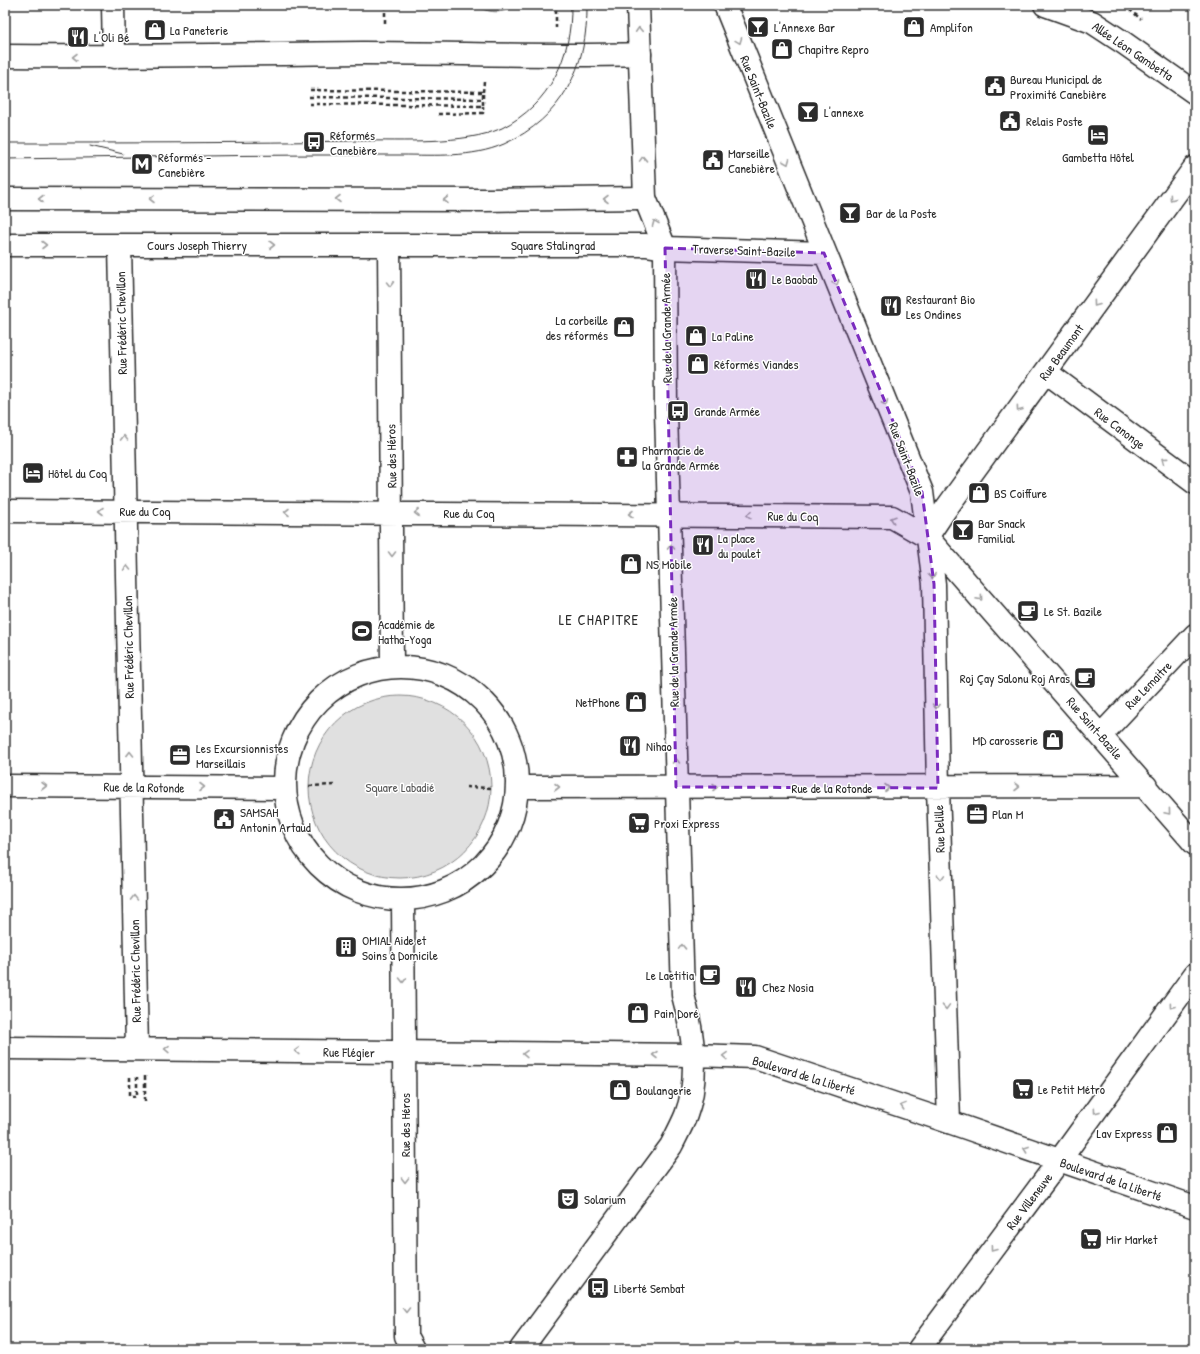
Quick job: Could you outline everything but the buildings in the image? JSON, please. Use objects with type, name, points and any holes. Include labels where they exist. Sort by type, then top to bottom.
[{"type":"street","points":[[113,5],[114,57]]},
{"type":"street","points":[[638,5],[645,198],[665,248]]},
{"type":"street","name":"Rue Saint-Bazile","points":[[725,5],[824,253],[922,492],[927,537],[1146,786],[1195,844]]},
{"type":"street","name":"Allée Léon Gambetta","points":[[1045,5],[1092,22],[1195,93]]},
{"type":"street","points":[[5,56],[114,57],[362,53],[565,56],[640,54]]},
{"type":"street","name":"Rue Beaumont","points":[[927,537],[1195,167]]},
{"type":"street","points":[[5,199],[645,198]]},
{"type":"street","name":"Square Stalingrad","points":[[389,245],[646,244],[665,248]]},
{"type":"street","name":"Cours Joseph Thierry","points":[[5,245],[389,245]]},
{"type":"street","name":"Rue Frédéric Chevillon","points":[[120,245],[130,787],[137,1049]]},
{"type":"street","name":"Rue des Héros","points":[[389,245],[392,667]]},
{"type":"street","name":"Traverse Saint-Bazile","points":[[665,248],[824,253]]},
{"type":"street","name":"Rue de la Grande Armée","points":[[665,248],[676,787],[683,995],[689,1016],[694,1055]]},
{"type":"street","name":"Rue Canonge","points":[[1046,372],[1195,483]]},
{"type":"street","name":"Rue du Coq","points":[[5,511],[392,512],[892,517],[927,537]]},
{"type":"street","name":"Rue Delille","points":[[927,537],[934,584],[938,788],[949,1122]]},
{"type":"street","name":"Rue Lemaitre","points":[[1101,735],[1195,635]]},
{"type":"street","points":[[392,667],[410,667],[433,671],[454,679],[489,707],[502,725],[511,745],[516,767],[518,787],[512,819],[500,846],[480,869],[455,886],[427,897],[403,899],[372,896],[349,887],[328,874],[311,856],[297,835],[288,812],[283,788],[291,744],[300,725],[313,707],[328,692],[347,680],[367,672],[392,667]]},
{"type":"street","name":"Rue de la Rotonde","points":[[5,786],[283,788]]},
{"type":"street","name":"Rue de la Rotonde","points":[[518,787],[938,788],[1146,786]]},
{"type":"street","name":"Rue des Héros","points":[[403,899],[406,1336],[413,1349]]},
{"type":"street","name":"Rue Villeneuve","points":[[919,1349],[1059,1161],[1195,974]]},
{"type":"street","name":"Rue Flégier","points":[[5,1048],[694,1055]]},
{"type":"street","points":[[520,1349],[671,1146],[686,1114],[692,1086],[694,1055]]},
{"type":"street","name":"Boulevard de la Liberté","points":[[694,1055],[755,1057],[1195,1207]]},
{"type":"path","points":[[1124,5],[1144,22]]},
{"type":"path","points":[[310,90],[483,92],[483,113],[438,114]]},
{"type":"path","points":[[309,97],[483,99]]},
{"type":"path","points":[[310,104],[483,106]]},
{"type":"path","points":[[130,1070],[130,1096],[137,1096],[138,1072]]},
{"type":"path","points":[[145,1072],[145,1104]]},
{"type":"highlighted area","points":[[665,248],[824,253],[922,492],[934,584],[938,788],[676,787]]},
{"type":"green space","name":"Square Labadié","points":[[400,696],[418,698],[435,703],[458,717],[470,729],[484,752],[489,769],[491,787],[489,805],[484,822],[470,845],[458,857],[435,871],[418,876],[400,878],[382,876],[365,871],[342,857],[330,845],[316,822],[311,805],[309,787],[311,769],[316,752],[330,729],[342,717],[365,703],[382,698]]},
{"type":"shaded area","points":[[475,5],[515,5],[501,12],[495,12],[485,10]]},
{"type":"tram line","points":[[5,143],[413,141],[452,139],[487,133],[502,128],[519,118],[533,106],[555,77],[567,43],[571,5]]},
{"type":"tram line","points":[[5,159],[277,155],[453,155],[479,152],[504,144],[524,133],[542,120],[556,105],[568,88],[583,49],[587,5]]},
{"type":"tram line","points":[[90,146],[123,154]]},
{"type":"place","name":"L'Annexe Bar","points":[[758,27]]},
{"type":"place","name":"Amplifon","points":[[914,27]]},
{"type":"place","name":"La Paneterie","points":[[155,30]]},
{"type":"place","name":"L'Oli Bé","points":[[78,37]]},
{"type":"place","name":"Chapitre Repro","points":[[782,49]]},
{"type":"place","name":"Bureau Municipal de Proximité Canebière","points":[[995,86]]},
{"type":"place","name":"L'annexe","points":[[808,112]]},
{"type":"place","name":"Relais Poste","points":[[1010,121]]},
{"type":"place","name":"Gambetta Hôtel","points":[[1098,135]]},
{"type":"place","name":"Réformés Canebière","points":[[314,142]]},
{"type":"place","name":"Marseille Canebière","points":[[713,160]]},
{"type":"place","name":"Réformés - Canebière","points":[[142,164]]},
{"type":"place","name":"Bar de la Poste","points":[[850,213]]},
{"type":"place","name":"Le Baobab","points":[[756,279]]},
{"type":"place","name":"Restaurant Bio Les Ondines","points":[[891,306]]},
{"type":"place","name":"La corbeille des réformés","points":[[624,327]]},
{"type":"place","name":"La Paline","points":[[696,336]]},
{"type":"place","name":"Réformés Viandes","points":[[698,364]]},
{"type":"place","name":"Grande Armée","points":[[678,411]]},
{"type":"place","name":"Pharmacie de la Grande Armée","points":[[627,457]]},
{"type":"place","name":"Hôtel du Coq","points":[[33,473]]},
{"type":"place","name":"BS Coiffure","points":[[979,493]]},
{"type":"place","name":"Bar Snack Familial","points":[[963,530]]},
{"type":"place","name":"La place du poulet","points":[[703,545]]},
{"type":"place","name":"NS Mobile","points":[[631,564]]},
{"type":"place","name":"Le St. Bazile","points":[[1028,611]]},
{"type":"place","name":"Académie de Hatha-Yoga","points":[[362,631]]},
{"type":"place","name":"Roj Çay Salonu Roj Aras","points":[[1085,678]]},
{"type":"place","name":"NetPhone","points":[[636,702]]},
{"type":"place","name":"MD carosserie","points":[[1053,740]]},
{"type":"place","name":"Nihao","points":[[630,746]]},
{"type":"place","name":"Les Excursionnistes Marseillais","points":[[180,755]]},
{"type":"place","name":"Plan M","points":[[977,814]]},
{"type":"place","name":"SAMSAH Antonin Artaud","points":[[224,819]]},
{"type":"place","name":"Proxi Express","points":[[639,823]]},
{"type":"place","name":"OMIAL Aide et Soins à Domicile","points":[[346,947]]},
{"type":"place","name":"Le Laetitia","points":[[710,975]]},
{"type":"place","name":"Chez Nosia","points":[[746,987]]},
{"type":"place","name":"Pain Doré","points":[[638,1013]]},
{"type":"place","name":"Le Petit Métro","points":[[1023,1089]]},
{"type":"place","name":"Boulangerie","points":[[620,1090]]},
{"type":"place","name":"Lav Express","points":[[1167,1133]]},
{"type":"place","name":"Solarium","points":[[568,1199]]},
{"type":"place","name":"Mir Market","points":[[1091,1239]]},
{"type":"place","name":"Liberté Sembat","points":[[598,1288]]},
{"type":"district","name":"LE CHAPITRE","points":[[599,619]]}]
